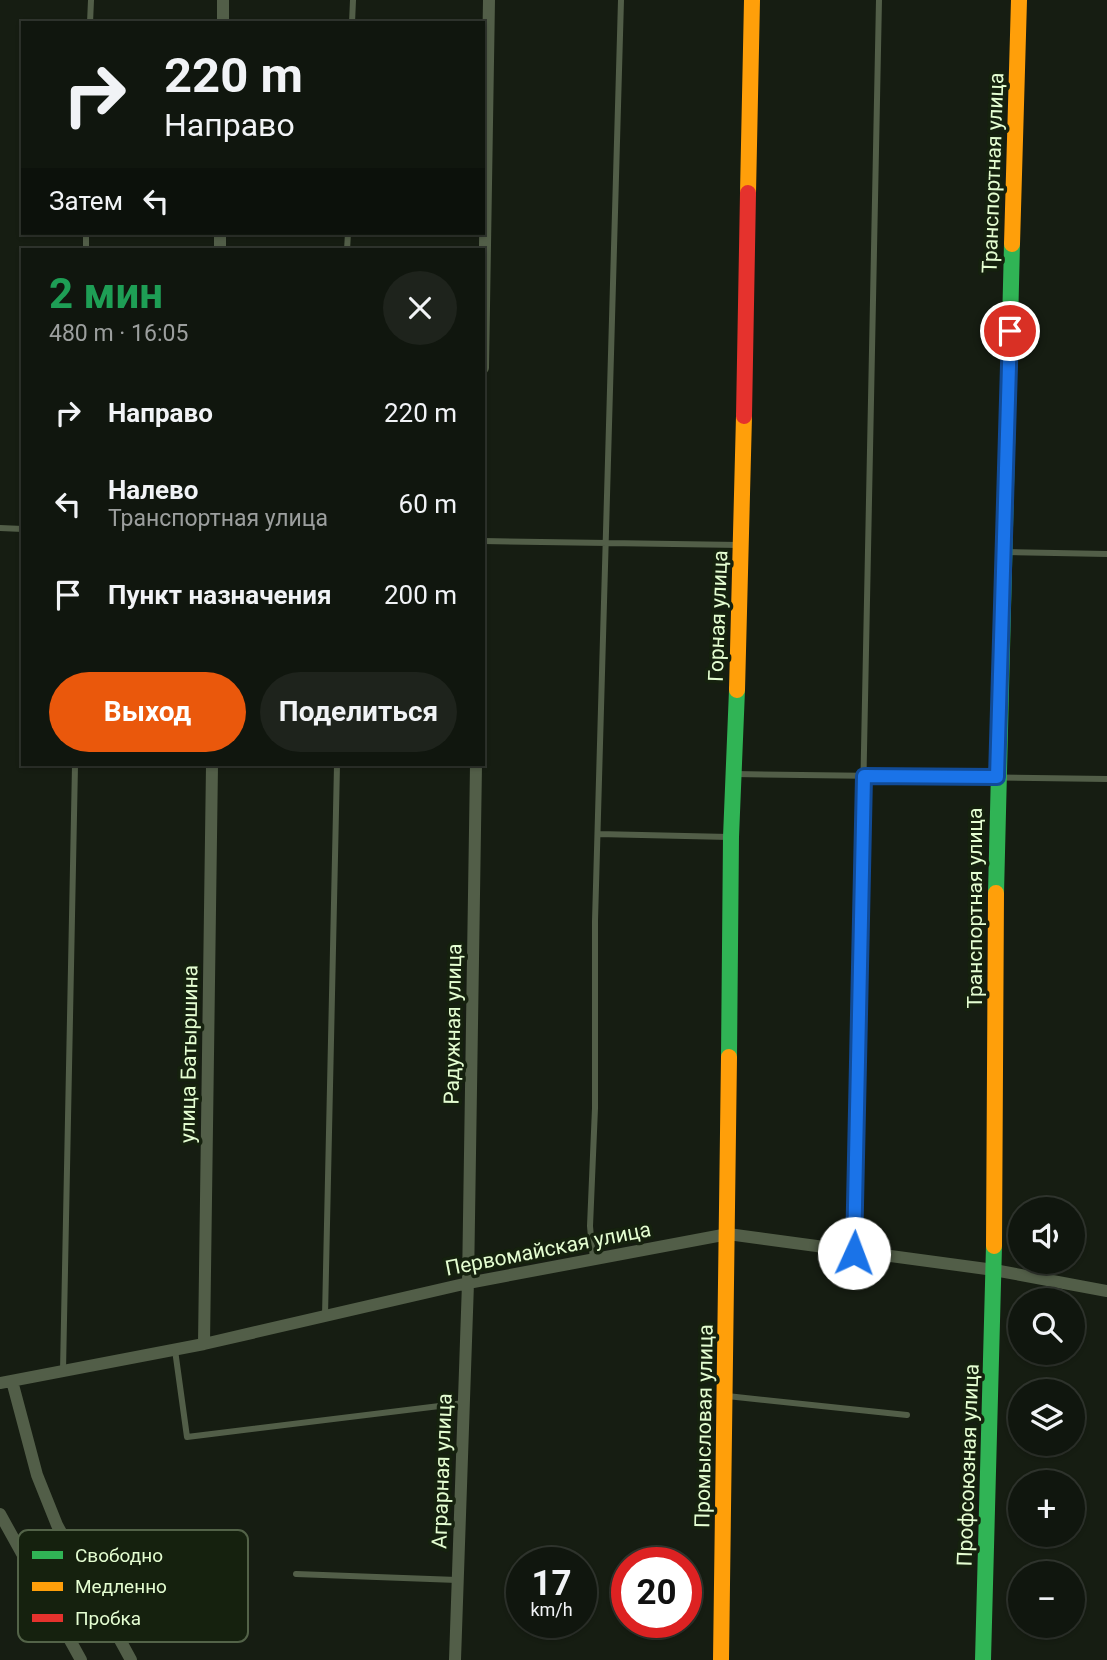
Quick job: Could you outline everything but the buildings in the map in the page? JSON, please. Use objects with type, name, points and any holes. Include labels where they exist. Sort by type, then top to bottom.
[{"type":"street","points":[[223,0],[223,21]]},
{"type":"street","points":[[485,248],[489,0]]},
{"type":"street","name":"Горная улица","points":[[728,1234],[732,774],[742,545],[752,0]]},
{"type":"street","name":"Транспортная улица","points":[[994,1270],[997,777],[1019,0]]},
{"type":"street","name":"улица Батыршина","points":[[204,1344],[212,766]]},
{"type":"street","name":"Радужная улица","points":[[468,1283],[476,766]]},
{"type":"street","name":"Первомайская улица","points":[[6,1382],[204,1344],[468,1283],[728,1234],[994,1270],[1107,1291]]},
{"type":"street","name":"Промысловая улица","points":[[721,1660],[728,1234]]},
{"type":"street","name":"Профсоюзная улица","points":[[983,1660],[994,1270]]},
{"type":"street","name":"Аграрная улица","points":[[454,1660],[468,1283]]},
{"type":"street","points":[[6,1382],[37,1475],[60,1530]]},
{"type":"street","points":[[0,1514],[18,1546]]},
{"type":"street","points":[[71,1642],[81,1660]]},
{"type":"street","points":[[121,1642],[131,1660]]},
{"type":"lane","points":[[90,21],[91,0]]},
{"type":"lane","points":[[352,21],[353,0]]},
{"type":"lane","points":[[593,1260],[590,1226],[595,1108],[604,543],[621,0]]},
{"type":"lane","points":[[854,1253],[879,0]]},
{"type":"lane","points":[[0,528],[21,529]]},
{"type":"lane","points":[[485,541],[742,545]]},
{"type":"lane","points":[[1004,552],[1107,554]]},
{"type":"lane","points":[[63,1371],[75,766]]},
{"type":"lane","points":[[325,1316],[337,766]]},
{"type":"lane","points":[[732,774],[1107,779]]},
{"type":"lane","points":[[598,834],[731,837]]},
{"type":"lane","points":[[175,1350],[187,1437],[464,1402]]},
{"type":"lane","points":[[725,1395],[907,1415]]},
{"type":"lane","points":[[296,1574],[457,1580]]},
{"type":"traffic: fast","points":[[996,893],[1012,244]]},
{"type":"traffic: fast","points":[[729,1057],[731,837],[737,690]]},
{"type":"traffic: fast","points":[[983,1660],[994,1246]]},
{"type":"traffic: slow","points":[[748,193],[752,0]]},
{"type":"traffic: slow","points":[[1012,244],[1019,0]]},
{"type":"traffic: slow","points":[[737,690],[744,416]]},
{"type":"traffic: slow","points":[[994,1246],[996,893]]},
{"type":"traffic: slow","points":[[721,1660],[729,1057]]},
{"type":"traffic: jam","points":[[744,416],[748,193]]},
{"type":"route","points":[[854,1253],[864,776],[997,777],[1010,331]]}]
